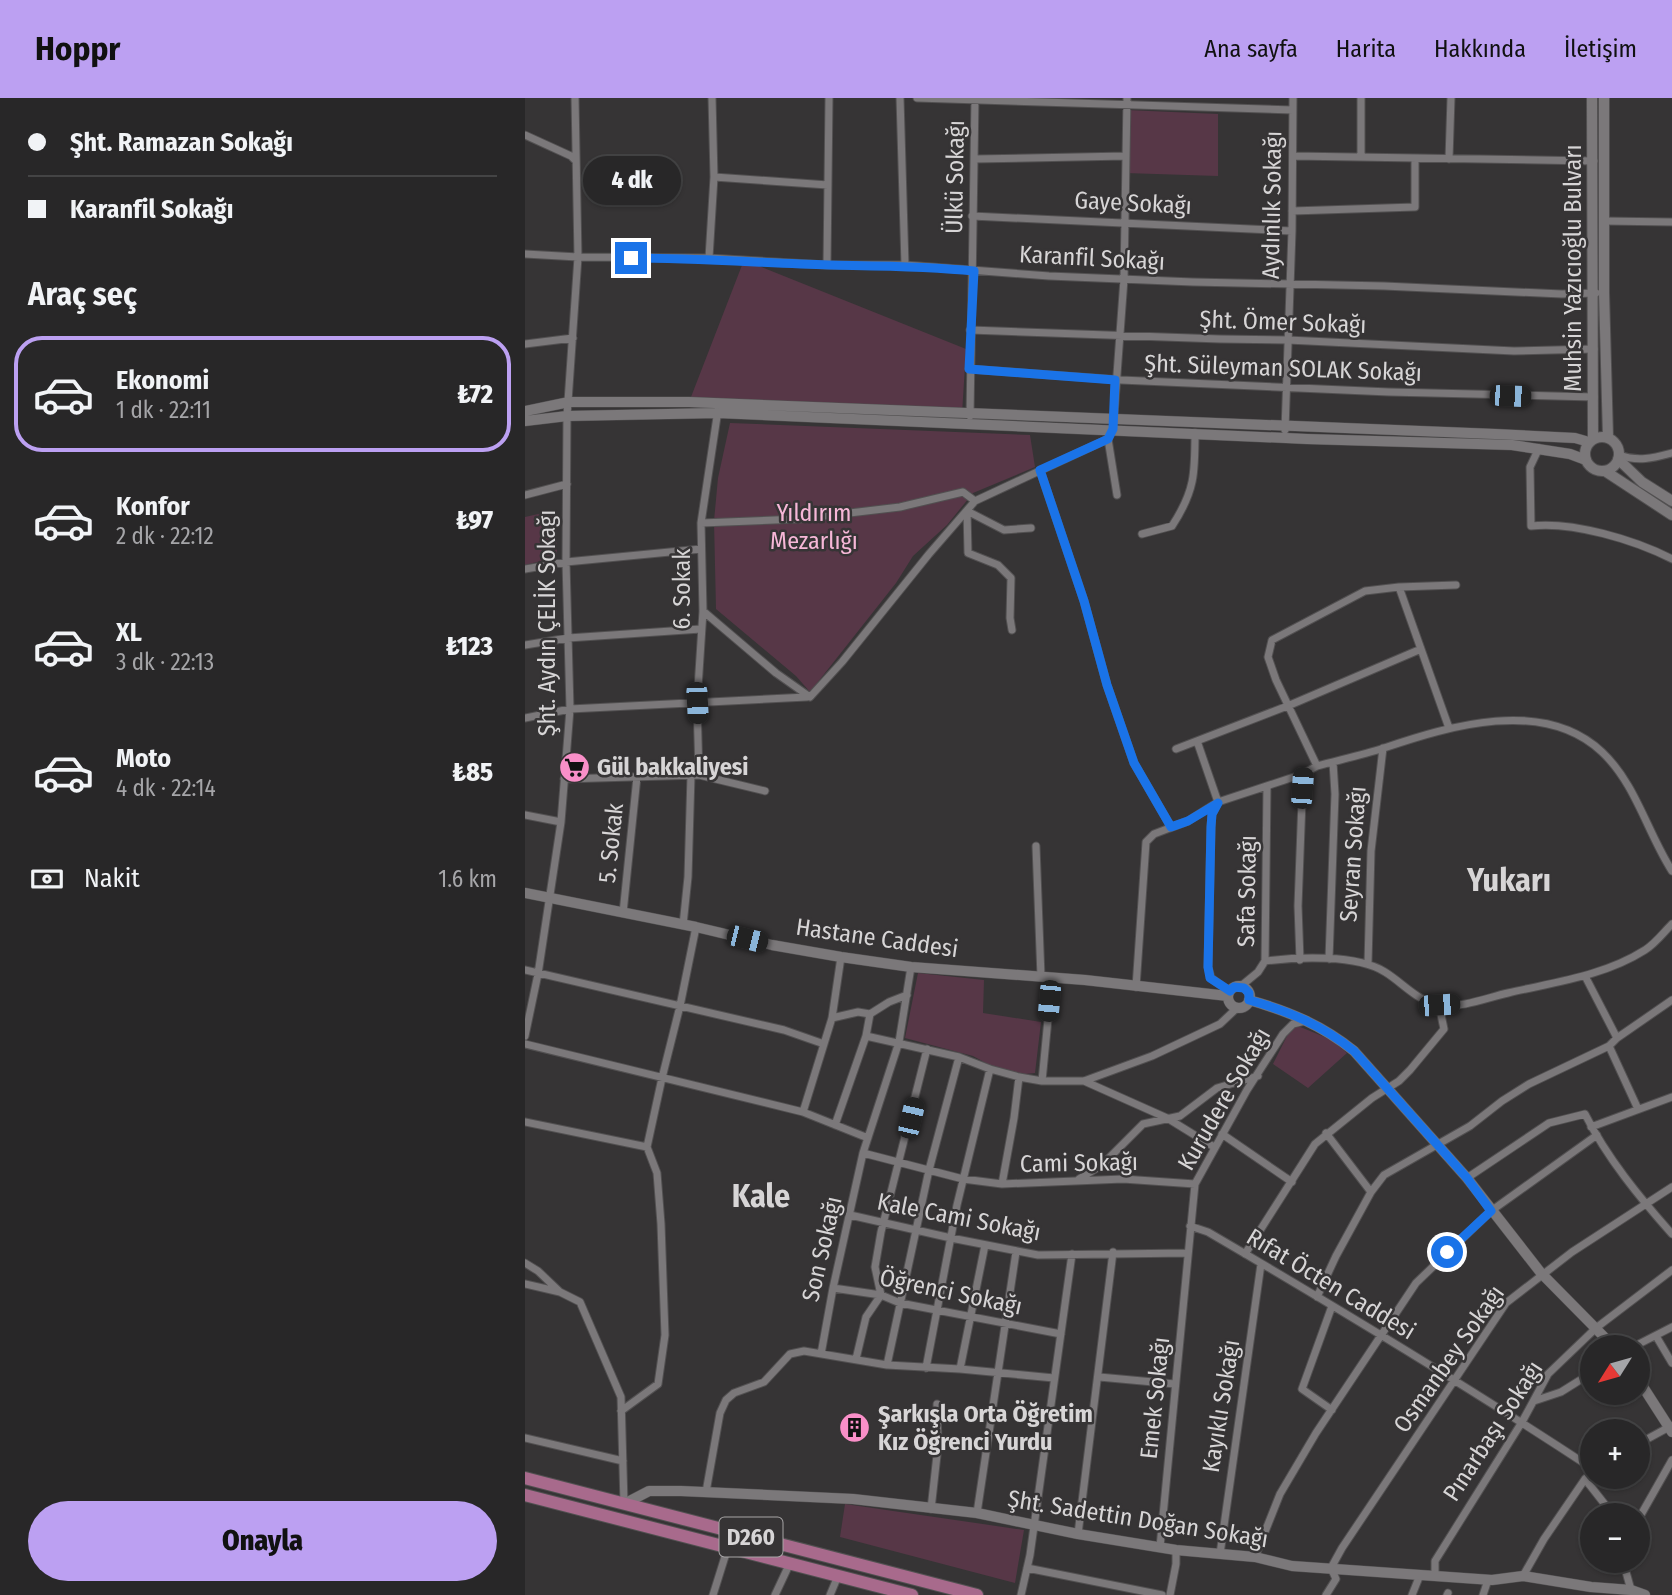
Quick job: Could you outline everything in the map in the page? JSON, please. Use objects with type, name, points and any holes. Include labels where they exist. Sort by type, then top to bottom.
[{"type":"highway","name":"D260","points":[[525,1478],[977,1595]]},
{"type":"highway","name":"D260","points":[[525,1495],[912,1595]]},
{"type":"main road","name":"Muhsin Yazıcıoğlu Bulvarı","points":[[1592,98],[1599,293],[1608,437]]},
{"type":"main road","name":"Muhsin Yazıcıoğlu Bulvarı","points":[[1591,440],[1594,349],[1604,221],[1604,98]]},
{"type":"main road","points":[[1672,501],[1643,482],[1619,457],[1615,442],[1608,437],[1591,440],[1585,450],[1586,460],[1595,470],[1605,471],[1672,515]]},
{"type":"main road","points":[[1605,471],[1613,467],[1619,457]]},
{"type":"street","name":"Şht. Aydın ÇELİK Sokağı","points":[[525,1036],[538,974],[561,822],[570,709],[565,562],[566,416],[579,257],[575,98]]},
{"type":"street","points":[[709,258],[714,177],[712,98]]},
{"type":"street","points":[[827,265],[829,98]]},
{"type":"street","points":[[900,98],[905,265]]},
{"type":"street","points":[[917,98],[1127,102],[1293,110]]},
{"type":"street","name":"Ülkü Sokağı","points":[[970,419],[975,98]]},
{"type":"street","name":"Aydınlık Sokağı","points":[[1285,438],[1292,231],[1293,98]]},
{"type":"street","points":[[1361,98],[1361,157]]},
{"type":"street","points":[[1449,159],[1451,98]]},
{"type":"street","points":[[1117,495],[1110,434],[1124,279],[1127,102]]},
{"type":"street","points":[[525,135],[571,156],[576,162]]},
{"type":"street","points":[[974,159],[1126,156]]},
{"type":"street","points":[[1293,156],[1594,161]]},
{"type":"street","points":[[1292,211],[1415,207],[1415,158]]},
{"type":"street","points":[[714,177],[828,185]]},
{"type":"street","name":"Gaye Sokağı","points":[[972,216],[1292,231]]},
{"type":"street","points":[[1604,221],[1672,222]]},
{"type":"street","name":"Karanfil Sokağı","points":[[525,254],[709,258],[827,265],[905,265],[1124,279],[1599,293]]},
{"type":"street","name":"Şht. Ömer Sokağı","points":[[970,330],[1288,340],[1514,351],[1594,349]]},
{"type":"street","points":[[525,344],[573,338]]},
{"type":"street","name":"Şht. Süleyman SOLAK Sokağı","points":[[969,369],[1115,380],[1594,397]]},
{"type":"street","points":[[525,411],[569,402],[616,401],[970,419],[1112,418],[1591,440]]},
{"type":"street","points":[[525,421],[566,416],[718,408]]},
{"type":"street","name":"6. Sokak","points":[[683,925],[695,775],[703,611],[701,523],[718,408]]},
{"type":"street","points":[[970,419],[1110,434],[1195,433],[1539,448],[1586,460]]},
{"type":"street","points":[[1142,534],[1172,526],[1182,510],[1195,477],[1195,433]]},
{"type":"street","points":[[525,718],[570,709],[810,697],[975,501],[1110,434]]},
{"type":"street","points":[[1539,448],[1530,467],[1531,526],[1551,524],[1583,529],[1653,549],[1672,559]]},
{"type":"street","points":[[1619,457],[1647,459],[1672,453]]},
{"type":"street","points":[[1040,470],[1134,763],[1171,827]]},
{"type":"street","points":[[525,495],[567,484]]},
{"type":"street","points":[[701,523],[799,519],[888,509],[963,492],[975,501]]},
{"type":"street","points":[[967,511],[1004,530],[1031,528]]},
{"type":"street","points":[[967,511],[968,553],[998,565],[1011,578],[1012,630]]},
{"type":"street","points":[[525,569],[565,562],[701,550]]},
{"type":"street","points":[[1317,766],[1276,680],[1268,657],[1272,640],[1365,591],[1456,585]]},
{"type":"street","points":[[1399,587],[1449,728]]},
{"type":"street","points":[[703,611],[776,673],[810,697]]},
{"type":"street","points":[[525,645],[568,638],[701,629]]},
{"type":"street","points":[[1176,749],[1290,705],[1421,649]]},
{"type":"street","points":[[1136,986],[1146,842],[1154,834],[1188,821],[1218,803],[1303,774],[1317,766],[1383,748],[1421,734],[1472,723],[1539,723],[1565,729],[1602,752],[1625,781],[1672,871]]},
{"type":"street","points":[[1197,741],[1218,803],[1212,814],[1211,827],[1208,967],[1210,978],[1229,994]]},
{"type":"street","name":"Seyran Sokağı","points":[[1368,963],[1371,851],[1383,748]]},
{"type":"street","points":[[1329,959],[1335,794],[1333,762]]},
{"type":"street","points":[[1300,960],[1303,774]]},
{"type":"street","points":[[564,779],[695,775],[765,792]]},
{"type":"street","name":"5. Sokak","points":[[623,913],[637,777]]},
{"type":"street","name":"Safa Sokağı","points":[[1241,986],[1258,972],[1265,961],[1267,786]]},
{"type":"street","points":[[525,815],[561,822]]},
{"type":"street","points":[[1036,846],[1046,977],[1042,1081]]},
{"type":"street","name":"Hastane Caddesi","points":[[525,892],[772,945],[841,957],[911,967],[1229,994]]},
{"type":"street","points":[[1265,961],[1329,959],[1368,963],[1385,972],[1413,994],[1439,1005],[1480,1002],[1504,993],[1596,974],[1646,949],[1672,924]]},
{"type":"street","points":[[621,1411],[658,1384],[665,1335],[657,1172],[647,1147],[696,927]]},
{"type":"street","points":[[803,1112],[832,1018],[841,957]]},
{"type":"street","name":"Son Sokağı","points":[[821,1354],[863,1153],[899,1042],[911,967]]},
{"type":"street","points":[[525,970],[784,1030],[824,1044]]},
{"type":"street","points":[[1585,976],[1617,1038]]},
{"type":"street","points":[[866,1037],[959,1057],[1019,1077],[1042,1081],[1084,1081],[1152,1056],[1220,1024],[1249,1000],[1247,990],[1241,986],[1234,987],[1229,994],[1230,1002],[1238,1007]]},
{"type":"street","points":[[832,1018],[858,1012],[870,1014],[907,995]]},
{"type":"street","points":[[1249,1000],[1308,1020],[1354,1051],[1467,1178],[1541,1273],[1603,1335]]},
{"type":"street","points":[[1317,1297],[1371,1192],[1384,1175],[1470,1126],[1529,1084],[1609,1046],[1672,1000]]},
{"type":"street","points":[[1245,1254],[1315,1143],[1410,1070],[1444,1029],[1439,1005]]},
{"type":"street","points":[[835,1125],[866,1037],[870,1014]]},
{"type":"street","name":"Kurudere Sokağı","points":[[1187,1253],[1195,1184],[1214,1147],[1247,1090],[1288,1029],[1293,1024],[1308,1020]]},
{"type":"street","points":[[525,1044],[803,1112],[868,1138]]},
{"type":"street","points":[[1609,1046],[1638,1109]]},
{"type":"street","points":[[856,1359],[866,1317],[881,1295],[875,1267],[883,1224],[927,1049]]},
{"type":"street","points":[[887,1365],[929,1170],[959,1057]]},
{"type":"street","points":[[926,1368],[951,1238],[990,1069]]},
{"type":"street","points":[[1079,1180],[1102,1165],[1143,1124],[1180,1116],[1217,1088],[1259,1075]]},
{"type":"street","points":[[1002,1184],[1019,1077]]},
{"type":"street","points":[[1084,1081],[1167,1118],[1214,1147]]},
{"type":"street","points":[[1591,1126],[1672,1097]]},
{"type":"street","points":[[1467,1178],[1549,1123],[1585,1114],[1645,1204],[1672,1234]]},
{"type":"street","points":[[525,1122],[647,1147]]},
{"type":"street","points":[[1326,1133],[1371,1192]]},
{"type":"street","points":[[1222,1135],[1292,1182]]},
{"type":"street","points":[[1255,1558],[1280,1494],[1416,1283],[1491,1211],[1597,1135]]},
{"type":"street","name":"Cami Sokağı","points":[[863,1153],[964,1180],[1002,1184],[1123,1179],[1195,1184]]},
{"type":"street","name":"Osmanbey Sokağı","points":[[1331,1568],[1506,1303],[1541,1273],[1672,1186]]},
{"type":"street","name":"Kale Cami Sokağı","points":[[850,1215],[915,1231],[1038,1255],[1187,1253]]},
{"type":"street","name":"Rıfat Öcten Caddesi","points":[[1190,1226],[1208,1232],[1381,1335],[1522,1422],[1580,1462]]},
{"type":"street","points":[[960,1369],[985,1245]]},
{"type":"street","points":[[977,1513],[1016,1252]]},
{"type":"street","points":[[1078,1534],[1113,1252]]},
{"type":"street","name":"Emek Sokağı","points":[[1160,1547],[1187,1253]]},
{"type":"street","points":[[1021,1595],[1034,1524],[1072,1254]]},
{"type":"street","points":[[525,1263],[538,1271],[560,1292]]},
{"type":"street","name":"Kayıklı Sokağı","points":[[1220,1554],[1261,1265]]},
{"type":"street","name":"Pınarbaşı Sokağı","points":[[1435,1575],[1435,1560],[1522,1422],[1548,1374],[1596,1328],[1672,1270]]},
{"type":"street","points":[[525,1284],[560,1292],[580,1302],[621,1397],[624,1504]]},
{"type":"street","name":"Öğrenci Sokağı","points":[[833,1288],[881,1295],[900,1303],[1061,1334]]},
{"type":"street","points":[[1332,1306],[1303,1389],[1332,1410]]},
{"type":"street","points":[[1650,1338],[1672,1327]]},
{"type":"street","points":[[1655,1336],[1672,1363]]},
{"type":"street","points":[[706,1492],[720,1413],[726,1400],[734,1393],[764,1382],[790,1354],[804,1351],[887,1365],[1054,1378]]},
{"type":"street","points":[[1099,1377],[1175,1384]]},
{"type":"street","points":[[1533,1401],[1562,1392],[1580,1380]]},
{"type":"street","points":[[1650,1397],[1671,1428],[1650,1438]]},
{"type":"street","points":[[931,1509],[937,1446],[937,1405]]},
{"type":"street","points":[[525,1438],[623,1461]]},
{"type":"street","points":[[1648,1503],[1672,1460]]},
{"type":"street","points":[[1523,1576],[1544,1539],[1580,1486]]},
{"type":"street","points":[[1593,1489],[1604,1503]]},
{"type":"street","name":"Şht. Sadettin Doğan Sokağı","points":[[624,1504],[649,1492],[853,1499],[977,1513],[1078,1534],[1176,1550],[1255,1558],[1292,1566],[1488,1580],[1523,1576],[1581,1590],[1631,1590],[1645,1595]]},
{"type":"street","points":[[713,1595],[728,1547]]},
{"type":"street","points":[[1170,1595],[1176,1550]]},
{"type":"street","points":[[775,1595],[790,1563]]},
{"type":"street","points":[[1027,1568],[1162,1595]]},
{"type":"street","points":[[1326,1595],[1336,1579],[1331,1568]]},
{"type":"street","points":[[1626,1573],[1631,1590]]},
{"type":"street","points":[[1412,1595],[1420,1574]]},
{"type":"street","points":[[830,1595],[838,1576]]},
{"type":"street","points":[[1483,1595],[1488,1580]]},
{"type":"green space","points":[[1126,110],[1218,114],[1218,176],[1125,173]]},
{"type":"green space","points":[[744,260],[966,349],[962,414],[691,397]]},
{"type":"green space","name":"Yıldırım Mezarlığı","points":[[730,423],[1030,435],[1035,467],[973,493],[947,525],[913,556],[896,583],[810,692],[796,676],[716,609],[714,521],[718,478]]},
{"type":"green space","points":[[556,510],[557,557],[525,565],[525,517]]},
{"type":"green space","points":[[918,973],[984,980],[983,1013],[1041,1022],[1035,1073],[1025,1074],[995,1068],[973,1056],[905,1038]]},
{"type":"green space","points":[[1293,1024],[1332,1040],[1347,1053],[1308,1088],[1273,1064]]},
{"type":"green space","points":[[845,1504],[1024,1530],[1015,1583],[840,1537]]},
{"type":"place","name":"Gül bakkaliyesi","points":[[574,767]]},
{"type":"place","name":"Şarkışla Orta Öğretim Kız Öğrenci Yurdu","points":[[855,1428]]},
{"type":"district","name":"Yukarı","points":[[1509,880]]},
{"type":"district","name":"Kale","points":[[761,1196]]},
{"type":"route","points":[[631,258],[905,265],[974,271],[969,369],[1115,380],[1113,429],[1108,439],[1040,470],[1134,763],[1171,827],[1188,821],[1218,803],[1212,814],[1211,827],[1210,978],[1230,991],[1241,986],[1249,993],[1249,1000],[1301,1017],[1334,1035],[1354,1051],[1467,1178],[1491,1211],[1447,1252]]}]
